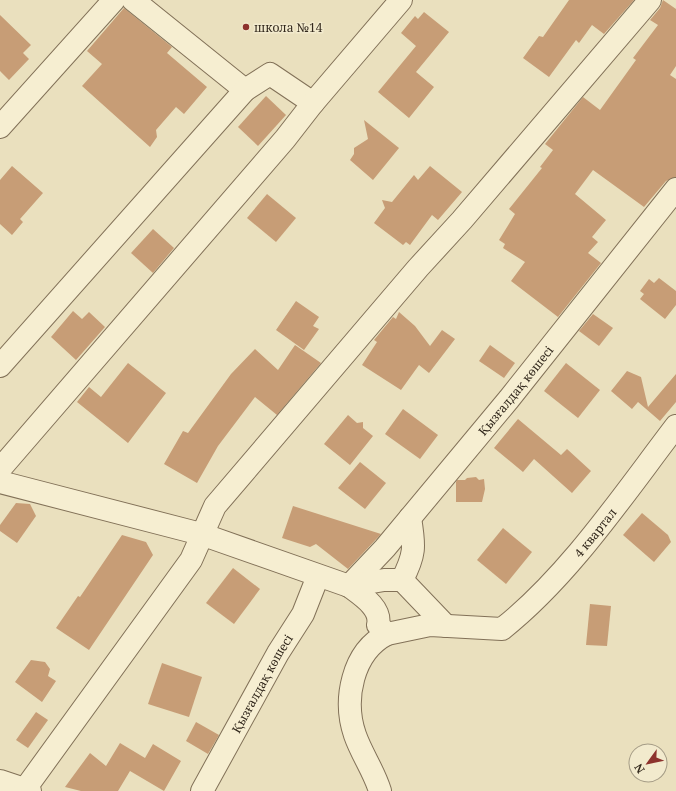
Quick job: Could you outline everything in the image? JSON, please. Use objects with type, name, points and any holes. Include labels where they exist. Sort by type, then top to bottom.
[{"type":"street","points":[[0,127],[114,0]]},
{"type":"street","points":[[133,0],[246,90]]},
{"type":"street","points":[[0,470],[285,140],[313,103],[401,0]]},
{"type":"street","points":[[0,781],[27,790],[191,560],[201,534],[215,506],[418,268],[462,220],[650,0]]},
{"type":"street","points":[[0,366],[246,90],[270,74],[313,103]]},
{"type":"street","name":"Қызғалдақ көшесі","points":[[349,586],[386,548],[514,393],[676,189]]},
{"type":"street","name":"4 квартал","points":[[446,626],[502,629],[525,611],[588,541],[676,426]]},
{"type":"street","points":[[0,482],[201,534],[349,586],[369,601],[380,620],[378,626],[387,634]]},
{"type":"street","points":[[402,580],[412,560],[414,543],[410,518]]},
{"type":"street","name":"Қызғалдақ көшесі","points":[[202,791],[278,653],[303,614],[318,576]]},
{"type":"street","points":[[349,586],[384,580],[402,580],[446,626]]},
{"type":"street","points":[[380,791],[376,777],[355,736],[350,714],[350,698],[355,669],[375,640],[387,634],[430,625],[446,626]]},
{"type":"building","points":[[569,0],[634,0],[604,34],[592,25],[579,43],[576,40],[549,77],[523,58],[539,36],[543,37]]},
{"type":"building","points":[[663,0],[676,9],[676,66],[670,75],[676,79],[676,177],[666,181],[644,207],[593,170],[575,194],[606,220],[592,237],[598,242],[588,253],[601,263],[558,317],[511,281],[525,262],[503,248],[505,244],[499,240],[515,214],[509,209],[542,168],[540,167],[553,150],[545,144],[583,97],[600,110],[636,60],[633,58],[658,25],[650,20],[660,8]]},
{"type":"building","points":[[124,8],[172,47],[167,53],[207,87],[184,114],[176,107],[156,130],[157,137],[150,147],[82,86],[102,64],[87,51]]},
{"type":"building","points":[[424,12],[449,32],[416,72],[434,87],[409,118],[378,92],[416,46],[401,33],[415,16],[418,19]]},
{"type":"building","points":[[0,15],[31,45],[23,53],[29,59],[9,80],[0,71]]},
{"type":"building","points":[[266,96],[286,115],[258,146],[238,127]]},
{"type":"building","points":[[364,120],[399,148],[373,180],[350,160],[354,154],[354,148],[368,139]]},
{"type":"building","points":[[12,166],[43,193],[20,219],[23,222],[12,235],[0,224],[0,180]]},
{"type":"building","points":[[430,166],[462,192],[438,220],[432,215],[410,245],[406,242],[403,245],[374,223],[385,208],[382,200],[392,202],[414,175],[418,180]]},
{"type":"building","points":[[267,194],[296,218],[276,242],[247,218]]},
{"type":"building","points":[[153,229],[174,248],[153,273],[131,253]]},
{"type":"building","points":[[659,278],[676,291],[676,305],[665,319],[640,299],[644,294],[640,291],[649,279],[654,283]]},
{"type":"building","points":[[296,301],[319,317],[313,326],[319,329],[304,350],[276,330]]},
{"type":"building","points":[[73,311],[82,319],[89,312],[105,327],[76,360],[51,337]]},
{"type":"building","points":[[399,312],[415,326],[430,346],[442,330],[455,339],[429,373],[419,365],[401,390],[362,365],[377,342],[374,340],[393,317],[396,319]]},
{"type":"building","points":[[593,314],[613,328],[599,346],[579,331]]},
{"type":"building","points":[[295,345],[321,363],[277,415],[255,397],[218,446],[197,483],[164,464],[183,431],[188,433],[231,374],[255,349],[278,370]]},
{"type":"building","points":[[490,345],[515,363],[504,378],[479,361]]},
{"type":"building","points":[[128,363],[166,393],[128,443],[77,402],[89,387],[101,397]]},
{"type":"building","points":[[566,363],[600,390],[578,418],[544,391]]},
{"type":"building","points":[[627,371],[641,377],[648,407],[676,374],[676,402],[660,421],[638,402],[632,409],[611,391]]},
{"type":"building","points":[[403,409],[438,435],[420,459],[385,434]]},
{"type":"building","points":[[348,415],[357,423],[363,422],[363,428],[373,436],[350,465],[324,444]]},
{"type":"building","points":[[518,419],[561,455],[567,449],[591,471],[572,493],[534,459],[523,472],[494,448]]},
{"type":"building","points":[[360,462],[386,483],[365,509],[338,488]]},
{"type":"building","points":[[476,477],[479,480],[484,479],[485,489],[482,502],[456,502],[457,480],[465,480],[467,478]]},
{"type":"building","points":[[16,503],[30,504],[36,516],[17,543],[0,531],[0,525]]},
{"type":"building","points":[[293,506],[381,534],[348,569],[316,544],[310,547],[282,538]]},
{"type":"building","points":[[642,513],[668,535],[671,542],[654,562],[623,535]]},
{"type":"building","points":[[503,528],[532,552],[506,584],[477,560]]},
{"type":"building","points":[[122,535],[146,542],[153,555],[89,650],[56,628],[78,596],[80,597]]},
{"type":"building","points":[[233,568],[260,589],[234,624],[206,603]]},
{"type":"building","points":[[590,604],[611,606],[607,646],[586,645]]},
{"type":"building","points":[[31,660],[45,662],[50,669],[48,676],[56,681],[42,702],[15,682]]},
{"type":"building","points":[[162,663],[202,677],[189,717],[148,704]]},
{"type":"building","points":[[36,712],[48,720],[28,748],[16,740]]},
{"type":"building","points":[[196,722],[219,735],[208,754],[186,741]]},
{"type":"building","points":[[120,743],[145,758],[153,744],[181,761],[164,791],[130,771],[118,791],[81,791],[65,787],[90,753],[106,766]]},
{"type":"place","name":"школа №14","points":[[246,27]]}]
